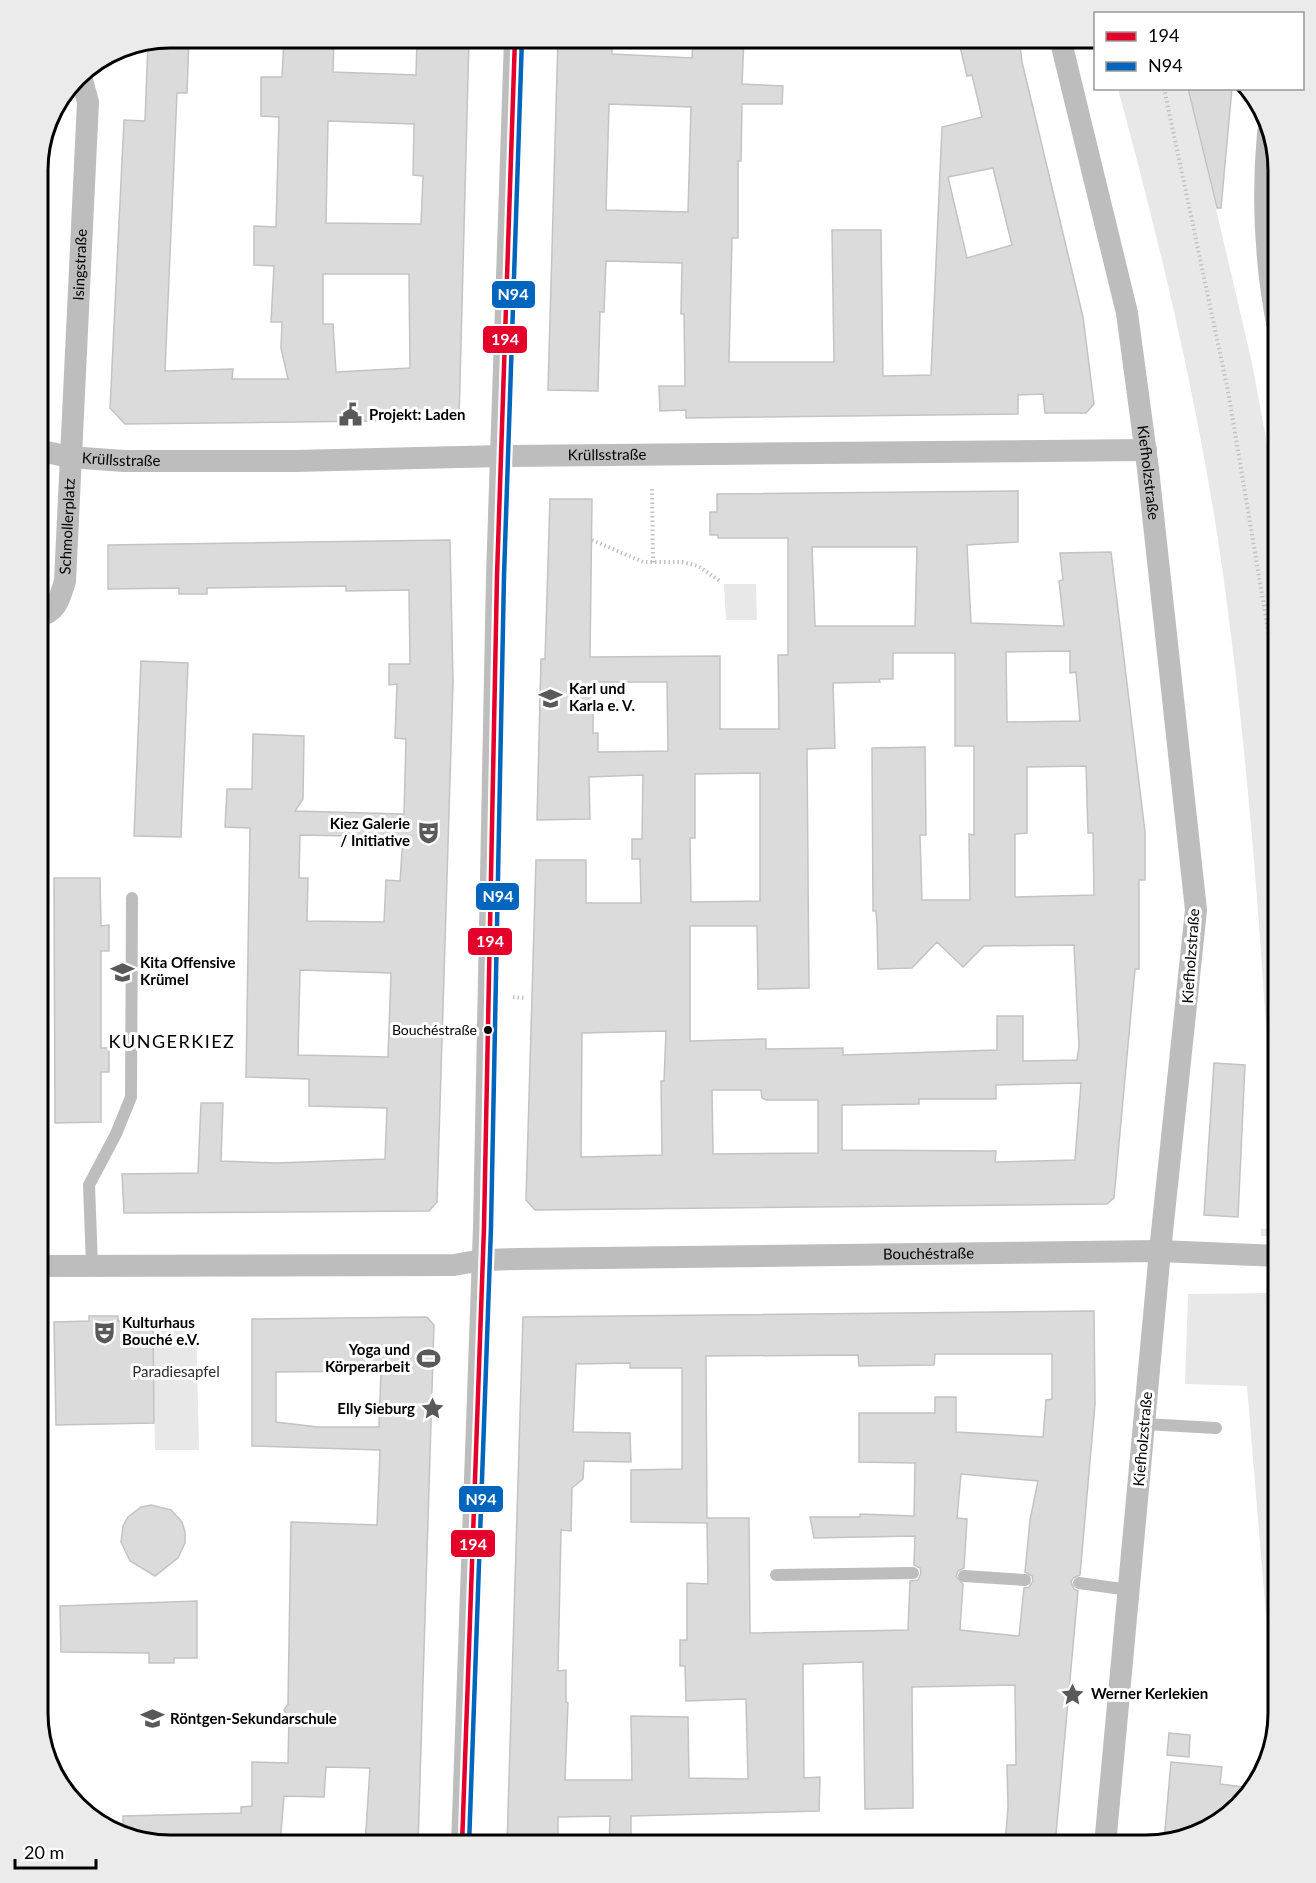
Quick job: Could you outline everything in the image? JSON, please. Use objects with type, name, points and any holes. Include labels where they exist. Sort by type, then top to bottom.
[{"type":"street","points":[[462,1835],[482,1260],[501,456],[515,48]]},
{"type":"street","name":"Kiefholzstraße","points":[[1062,48],[1127,312],[1146,450],[1196,910],[1167,1208],[1160,1251],[1106,1835]]},
{"type":"street","name":"Isingstraße","points":[[69,457],[88,102],[83,85]]},
{"type":"street","points":[[1267,157],[1263,215],[1268,272]]},
{"type":"street","name":"Krüllsstraße","points":[[69,457],[124,461],[295,461],[501,456],[1146,450]]},
{"type":"street","name":"Schmollerplatz","points":[[48,452],[69,457],[65,581],[57,605],[48,612]]},
{"type":"street","name":"Bouchéstraße","points":[[48,1266],[454,1265],[482,1260],[1160,1251],[1268,1256]]},
{"type":"lane","points":[[92,1266],[89,1185],[116,1134],[131,1097],[132,898]]},
{"type":"lane","points":[[1144,1424],[1216,1428]]},
{"type":"lane","points":[[776,1575],[913,1573]]},
{"type":"lane","points":[[964,1576],[1025,1580]]},
{"type":"lane","points":[[1079,1583],[1129,1590]]},
{"type":"path","points":[[1164,90],[1228,391],[1268,630]]},
{"type":"path","points":[[652,489],[653,563]]},
{"type":"path","points":[[592,540],[612,547],[634,559],[653,563],[682,562],[711,572],[720,581]]},
{"type":"path","points":[[450,1029],[470,1029]]},
{"type":"green space","points":[[1118,90],[1188,90],[1252,363],[1268,450],[1268,1068],[1250,813],[1224,581],[1192,395],[1150,211]]},
{"type":"green space","points":[[724,584],[756,584],[757,620],[726,620]]},
{"type":"green space","points":[[1261,1229],[1268,1229],[1268,1236],[1261,1236]]},
{"type":"green space","points":[[1268,1293],[1268,1640],[1247,1386],[1185,1384],[1188,1294]]},
{"type":"green space","name":"Paradiesapfel","points":[[153,1320],[196,1320],[199,1450],[155,1450]]},
{"type":"building","points":[[189,48],[187,93],[177,93],[165,371],[233,369],[232,379],[288,379],[281,348],[282,322],[271,322],[274,266],[254,265],[254,226],[276,227],[279,117],[261,116],[261,77],[282,77],[283,48],[334,48],[333,72],[416,75],[417,48],[469,48],[459,420],[125,424],[110,408],[124,120],[145,121],[148,50]],"holes":[[[328,121],[414,124],[413,175],[423,176],[421,224],[326,223]],[[323,274],[409,274],[410,368],[336,372],[333,324],[323,324]]]},
{"type":"building","points":[[558,48],[612,48],[612,54],[692,58],[692,48],[744,48],[742,84],[783,86],[782,104],[742,104],[741,161],[738,161],[738,238],[732,238],[729,362],[834,362],[832,230],[881,230],[883,376],[931,375],[942,127],[982,117],[972,75],[967,76],[960,48],[1020,48],[1083,317],[1094,404],[1086,413],[1045,413],[1043,394],[1018,395],[1018,414],[686,418],[686,410],[660,411],[659,386],[685,386],[684,314],[681,314],[682,263],[606,261],[604,312],[600,312],[598,391],[548,390]],"holes":[[[609,104],[691,107],[688,212],[606,210]],[[993,168],[1012,245],[967,258],[948,177]]]},
{"type":"building","points":[[1188,90],[1232,90],[1221,208],[1217,208]]},
{"type":"building","points":[[1018,491],[1018,542],[967,545],[971,623],[1064,626],[1059,581],[1063,580],[1060,553],[1111,552],[1145,832],[1145,880],[1139,880],[1139,969],[1135,969],[1114,1198],[1107,1204],[535,1210],[526,1200],[536,860],[586,860],[586,903],[641,903],[640,859],[632,859],[632,839],[642,839],[643,775],[589,777],[590,819],[537,820],[541,659],[545,659],[550,499],[592,499],[590,657],[720,656],[720,729],[779,729],[778,655],[788,655],[788,538],[718,538],[718,535],[710,535],[710,512],[717,512],[717,494]],"holes":[[[812,547],[917,547],[915,626],[815,626]],[[1070,651],[1070,673],[1076,672],[1080,721],[1007,722],[1006,652]],[[893,653],[955,653],[955,746],[974,746],[974,835],[969,834],[970,900],[922,900],[920,835],[926,835],[925,747],[872,748],[873,911],[876,911],[878,969],[912,968],[937,942],[963,967],[984,946],[1074,945],[1079,1046],[1077,1060],[1023,1061],[1023,1016],[997,1016],[997,1050],[843,1055],[843,1048],[766,1049],[766,1039],[690,1041],[690,926],[757,926],[758,989],[809,988],[807,749],[835,748],[833,683],[880,682],[879,679],[893,679]],[[593,682],[667,682],[668,751],[598,752],[598,733],[593,733]],[[1086,766],[1088,833],[1093,833],[1094,895],[1015,897],[1015,834],[1027,833],[1027,767]],[[760,773],[760,901],[691,902],[690,838],[695,838],[695,774]],[[666,1031],[664,1081],[661,1081],[662,1155],[581,1157],[582,1033]],[[1081,1083],[1075,1160],[995,1162],[996,1151],[842,1150],[842,1105],[919,1104],[919,1099],[996,1099],[996,1085]],[[712,1090],[761,1090],[762,1098],[766,1100],[818,1100],[818,1153],[713,1154]]]},
{"type":"building","points":[[450,540],[453,682],[437,1202],[429,1211],[124,1213],[122,1174],[198,1173],[201,1103],[223,1103],[221,1161],[276,1163],[385,1159],[387,1108],[309,1106],[309,1079],[246,1077],[250,828],[225,827],[227,789],[252,789],[253,734],[304,736],[303,799],[295,811],[404,814],[406,739],[395,738],[397,684],[389,685],[389,664],[410,664],[409,590],[346,591],[346,586],[207,588],[207,594],[179,594],[179,588],[108,589],[108,545]],"holes":[[[300,835],[403,837],[400,881],[386,880],[384,922],[307,921],[308,878],[299,878]],[[300,970],[391,973],[388,1057],[298,1055]]]},
{"type":"building","points":[[141,661],[188,663],[181,837],[134,836]]},
{"type":"building","points":[[54,878],[100,878],[101,926],[109,925],[109,951],[101,951],[101,1048],[109,1048],[109,1072],[101,1072],[101,1122],[55,1123]]},
{"type":"building","points":[[1214,1063],[1245,1065],[1238,1217],[1204,1215]]},
{"type":"building","points":[[1094,1311],[1095,1404],[1080,1575],[1073,1578],[1071,1582],[1074,1589],[1078,1591],[1056,1835],[1006,1835],[1007,1765],[1016,1765],[1015,1685],[912,1687],[913,1808],[865,1809],[863,1662],[803,1664],[804,1778],[820,1777],[819,1811],[631,1816],[631,1835],[609,1835],[610,1816],[558,1817],[558,1835],[507,1835],[523,1317]],"holes":[[[935,1354],[1052,1354],[1052,1399],[1046,1400],[1043,1437],[956,1432],[956,1397],[935,1397],[935,1413],[859,1413],[859,1462],[915,1463],[914,1516],[860,1514],[860,1517],[810,1517],[814,1538],[915,1536],[914,1565],[920,1568],[921,1573],[918,1580],[910,1581],[908,1630],[750,1633],[749,1518],[707,1518],[706,1356],[858,1355],[859,1366],[934,1365]],[[630,1363],[630,1368],[682,1368],[682,1469],[631,1470],[631,1522],[707,1523],[708,1584],[687,1583],[687,1640],[680,1640],[680,1666],[685,1666],[686,1701],[746,1699],[748,1779],[689,1778],[688,1717],[631,1716],[632,1780],[565,1780],[568,1703],[566,1702],[566,1670],[558,1671],[561,1530],[571,1531],[572,1488],[583,1479],[584,1461],[631,1462],[630,1433],[573,1432],[576,1364]],[[961,1474],[1038,1481],[1030,1520],[1025,1572],[1032,1576],[1033,1581],[1029,1587],[1024,1588],[1019,1636],[960,1630],[963,1584],[956,1576],[958,1571],[964,1568],[967,1519],[957,1518]]]},
{"type":"building","points":[[89,1316],[118,1316],[118,1321],[153,1320],[154,1423],[56,1425],[54,1322],[89,1321]]},
{"type":"building","points":[[427,1317],[434,1325],[418,1835],[366,1835],[370,1768],[326,1767],[324,1797],[284,1796],[281,1835],[162,1835],[146,1833],[123,1825],[123,1816],[241,1813],[241,1807],[252,1806],[252,1762],[288,1763],[289,1717],[284,1710],[288,1704],[291,1522],[377,1525],[380,1450],[252,1446],[252,1319]],"holes":[[[381,1371],[379,1427],[318,1427],[276,1422],[276,1372]]]},
{"type":"building","points":[[151,1505],[171,1510],[182,1522],[185,1532],[185,1543],[178,1558],[155,1576],[130,1561],[121,1542],[123,1526],[128,1517],[141,1507]]},
{"type":"building","points":[[197,1601],[197,1658],[174,1658],[174,1663],[149,1663],[149,1653],[61,1652],[60,1606]]},
{"type":"building","points":[[1169,1733],[1190,1735],[1189,1757],[1167,1755]]},
{"type":"building","points":[[1171,1762],[1222,1767],[1220,1784],[1243,1787],[1220,1810],[1207,1819],[1193,1826],[1165,1834]]},
{"type":"transit line","name":"194","points":[[462,1835],[484,1227],[497,576],[515,48]]},
{"type":"transit line","name":"N94","points":[[469,1835],[491,1227],[504,576],[522,48]]},
{"type":"place","name":"Projekt: Laden","points":[[351,415]]},
{"type":"place","name":"Karl und Karla e. V.","points":[[551,698]]},
{"type":"place","name":"Kiez Galerie / Initiative","points":[[428,833]]},
{"type":"place","name":"Kita Offensive Krümel","points":[[122,972]]},
{"type":"place","name":"Bouchéstraße","points":[[488,1030]]},
{"type":"place","name":"Kulturhaus Bouché e.V.","points":[[104,1332]]},
{"type":"place","name":"Yoga und Körperarbeit","points":[[428,1359]]},
{"type":"place","name":"Elly Sieburg","points":[[433,1409]]},
{"type":"place","name":"Werner Kerlekien","points":[[1073,1694]]},
{"type":"place","name":"Röntgen-Sekundarschule","points":[[152,1719]]},
{"type":"district","name":"KUNGERKIEZ","points":[[172,1042]]}]
